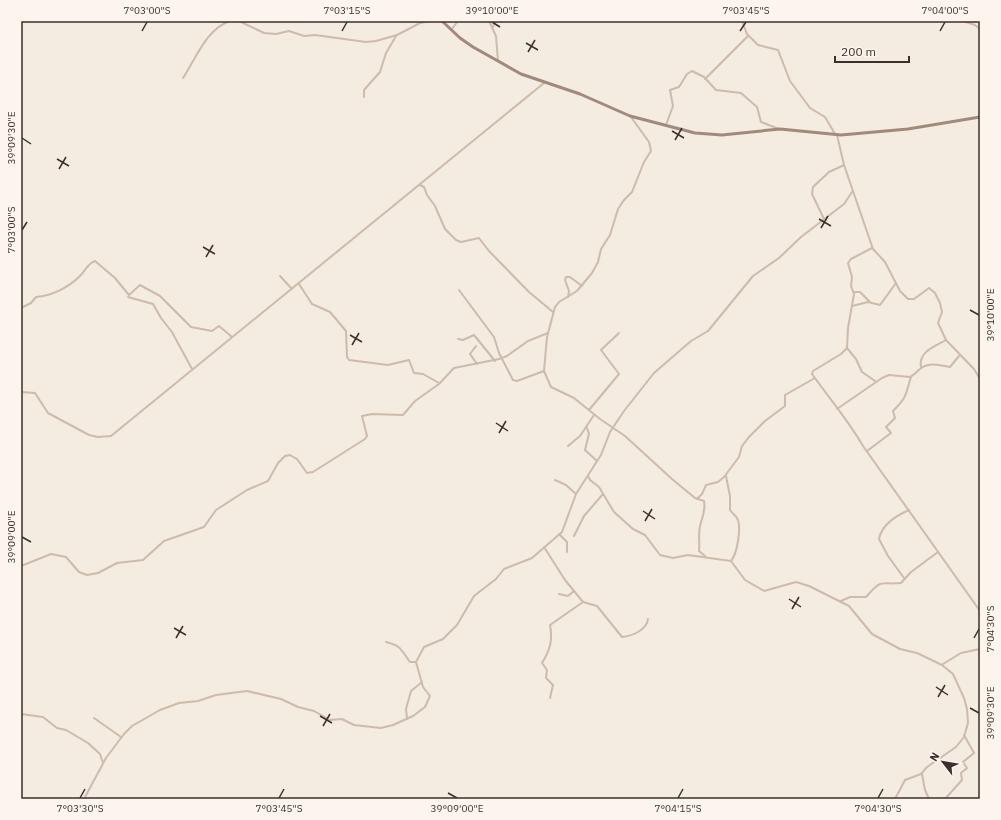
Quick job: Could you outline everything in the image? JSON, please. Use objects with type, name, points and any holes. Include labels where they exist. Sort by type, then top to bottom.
[{"type":"street","points":[[183,78],[211,34],[223,24],[230,21]]},
{"type":"street","points":[[239,21],[260,32],[268,34],[289,32],[304,36],[315,35],[366,42],[376,41],[397,35],[416,24],[431,21]]},
{"type":"street","points":[[442,21],[473,47],[521,74],[580,94],[630,116],[695,133],[722,135],[780,129],[836,135],[908,129],[980,116]]},
{"type":"street","points":[[451,30],[458,21]]},
{"type":"street","points":[[489,21],[497,41],[498,61]]},
{"type":"street","points":[[493,28],[495,21]]},
{"type":"street","points":[[742,21],[748,36],[760,46],[778,50],[790,81],[810,108],[825,117],[836,135],[852,192],[863,217],[872,248],[885,262],[902,293],[911,300],[927,289],[931,289],[935,293],[942,310],[938,323],[946,340],[974,369],[980,380]]},
{"type":"street","points":[[967,21],[980,29]]},
{"type":"street","points":[[364,97],[364,90],[380,72],[386,53],[397,35]]},
{"type":"street","points":[[705,79],[748,36]]},
{"type":"street","points":[[665,126],[673,103],[670,89],[679,87],[690,71],[705,79],[716,90],[741,93],[757,107],[761,122],[780,129]]},
{"type":"street","points":[[21,392],[34,392],[40,397],[47,412],[86,433],[98,437],[109,436],[299,284],[544,83]]},
{"type":"street","points":[[630,116],[649,142],[651,151],[644,162],[632,192],[618,209],[613,228],[601,249],[598,262],[582,286],[559,302],[553,312],[548,333],[544,371],[551,386],[574,398],[594,415],[613,427],[697,499],[705,503],[704,516],[700,525],[698,540],[699,551],[705,557]]},
{"type":"street","points":[[824,219],[812,194],[813,187],[829,172],[844,165]]},
{"type":"street","points":[[420,185],[426,190],[427,195],[435,206],[445,229],[452,237],[461,242],[479,238],[489,251],[529,292],[553,312]]},
{"type":"street","points":[[84,799],[104,763],[122,737],[132,726],[172,705],[198,701],[216,695],[245,691],[281,699],[298,707],[317,713],[326,719],[342,719],[360,726],[381,728],[393,725],[425,707],[430,696],[422,682],[416,662],[424,647],[446,637],[459,622],[474,596],[504,569],[532,558],[559,534],[564,528],[570,506],[576,494],[597,461],[613,427],[658,369],[691,341],[710,329],[756,273],[779,258],[801,237],[844,204],[852,192]]},
{"type":"street","points":[[872,248],[851,259],[848,263],[852,277],[851,286],[854,292],[848,328],[847,348],[841,354],[813,371],[812,374],[836,409],[848,422],[980,611]]},
{"type":"street","points":[[21,308],[31,303],[36,297],[41,297],[64,289],[80,276],[89,264],[95,261],[115,278],[129,294],[142,285],[160,296],[194,329],[212,330],[219,326],[232,337]]},
{"type":"street","points":[[280,276],[292,289]]},
{"type":"street","points":[[568,297],[569,290],[565,280],[566,277],[570,277],[582,286]]},
{"type":"street","points":[[852,306],[870,303],[878,305],[882,303],[896,283]]},
{"type":"street","points":[[299,284],[311,302],[330,312],[346,331],[347,357],[349,360],[388,365],[408,360],[414,374],[423,374],[439,384]]},
{"type":"street","points":[[459,290],[494,337],[501,358],[504,360],[509,374],[515,381],[544,371]]},
{"type":"street","points":[[854,292],[860,292],[870,303]]},
{"type":"street","points":[[128,297],[153,304],[161,318],[172,332],[189,366],[192,369]]},
{"type":"street","points":[[21,566],[51,554],[66,557],[79,572],[87,575],[98,573],[117,563],[143,560],[164,541],[204,527],[216,510],[247,490],[265,483],[285,456],[290,455],[297,458],[307,473],[313,472],[365,439],[367,436],[362,416],[372,414],[403,415],[415,401],[439,384],[454,368],[494,361],[507,356],[528,340],[548,333]]},
{"type":"street","points":[[589,410],[618,376],[618,373],[601,350],[619,333]]},
{"type":"street","points":[[458,339],[463,340],[474,335],[494,361]]},
{"type":"street","points":[[921,368],[920,359],[923,354],[946,340]]},
{"type":"street","points":[[476,346],[470,354],[477,364]]},
{"type":"street","points":[[847,348],[856,359],[862,372],[875,381]]},
{"type":"street","points":[[867,451],[890,433],[886,427],[895,418],[893,411],[901,403],[908,392],[911,377],[921,368],[934,364],[950,367],[960,356]]},
{"type":"street","points":[[836,409],[875,381],[889,375],[911,377]]},
{"type":"street","points":[[697,499],[702,494],[706,485],[718,482],[726,476],[739,457],[741,447],[749,437],[765,421],[785,406],[785,395],[815,378]]},
{"type":"street","points":[[568,446],[587,428],[594,415]]},
{"type":"street","points":[[587,428],[589,434],[585,450],[597,461]]},
{"type":"street","points":[[588,475],[590,480],[599,486],[616,514],[633,529],[645,535],[660,555],[673,558],[688,555],[731,561],[745,580],[762,590],[769,591],[784,585],[798,583],[841,601],[856,612],[872,634],[900,649],[917,653],[942,665],[953,674],[964,698],[968,717],[964,735],[956,747],[927,767],[922,773],[905,780],[895,799]]},
{"type":"street","points":[[726,476],[730,510],[737,518],[739,525],[737,552],[731,561]]},
{"type":"street","points":[[555,480],[566,485],[576,494]]},
{"type":"street","points":[[574,536],[584,516],[603,494]]},
{"type":"street","points":[[904,578],[888,556],[879,539],[887,523],[909,510]]},
{"type":"street","points":[[559,534],[567,542],[567,552]]},
{"type":"street","points":[[544,547],[565,580],[583,602],[597,606],[622,637],[640,630],[648,624],[648,619]]},
{"type":"street","points":[[841,601],[850,597],[866,598],[874,587],[881,583],[901,583],[904,578],[938,552]]},
{"type":"street","points":[[559,594],[568,596],[574,591]]},
{"type":"street","points":[[550,698],[553,686],[546,678],[547,670],[542,662],[548,656],[551,645],[550,625],[583,602]]},
{"type":"street","points":[[386,642],[398,646],[410,662],[416,662]]},
{"type":"street","points":[[942,665],[961,653],[980,649]]},
{"type":"street","points":[[407,718],[406,709],[412,691],[422,682]]},
{"type":"street","points":[[21,714],[43,717],[57,728],[66,730],[88,743],[100,754],[104,763]]},
{"type":"street","points":[[94,718],[122,737]]},
{"type":"street","points":[[945,799],[962,780],[961,773],[967,768],[963,762],[974,753],[964,735]]},
{"type":"street","points":[[922,773],[925,790],[930,799]]}]
